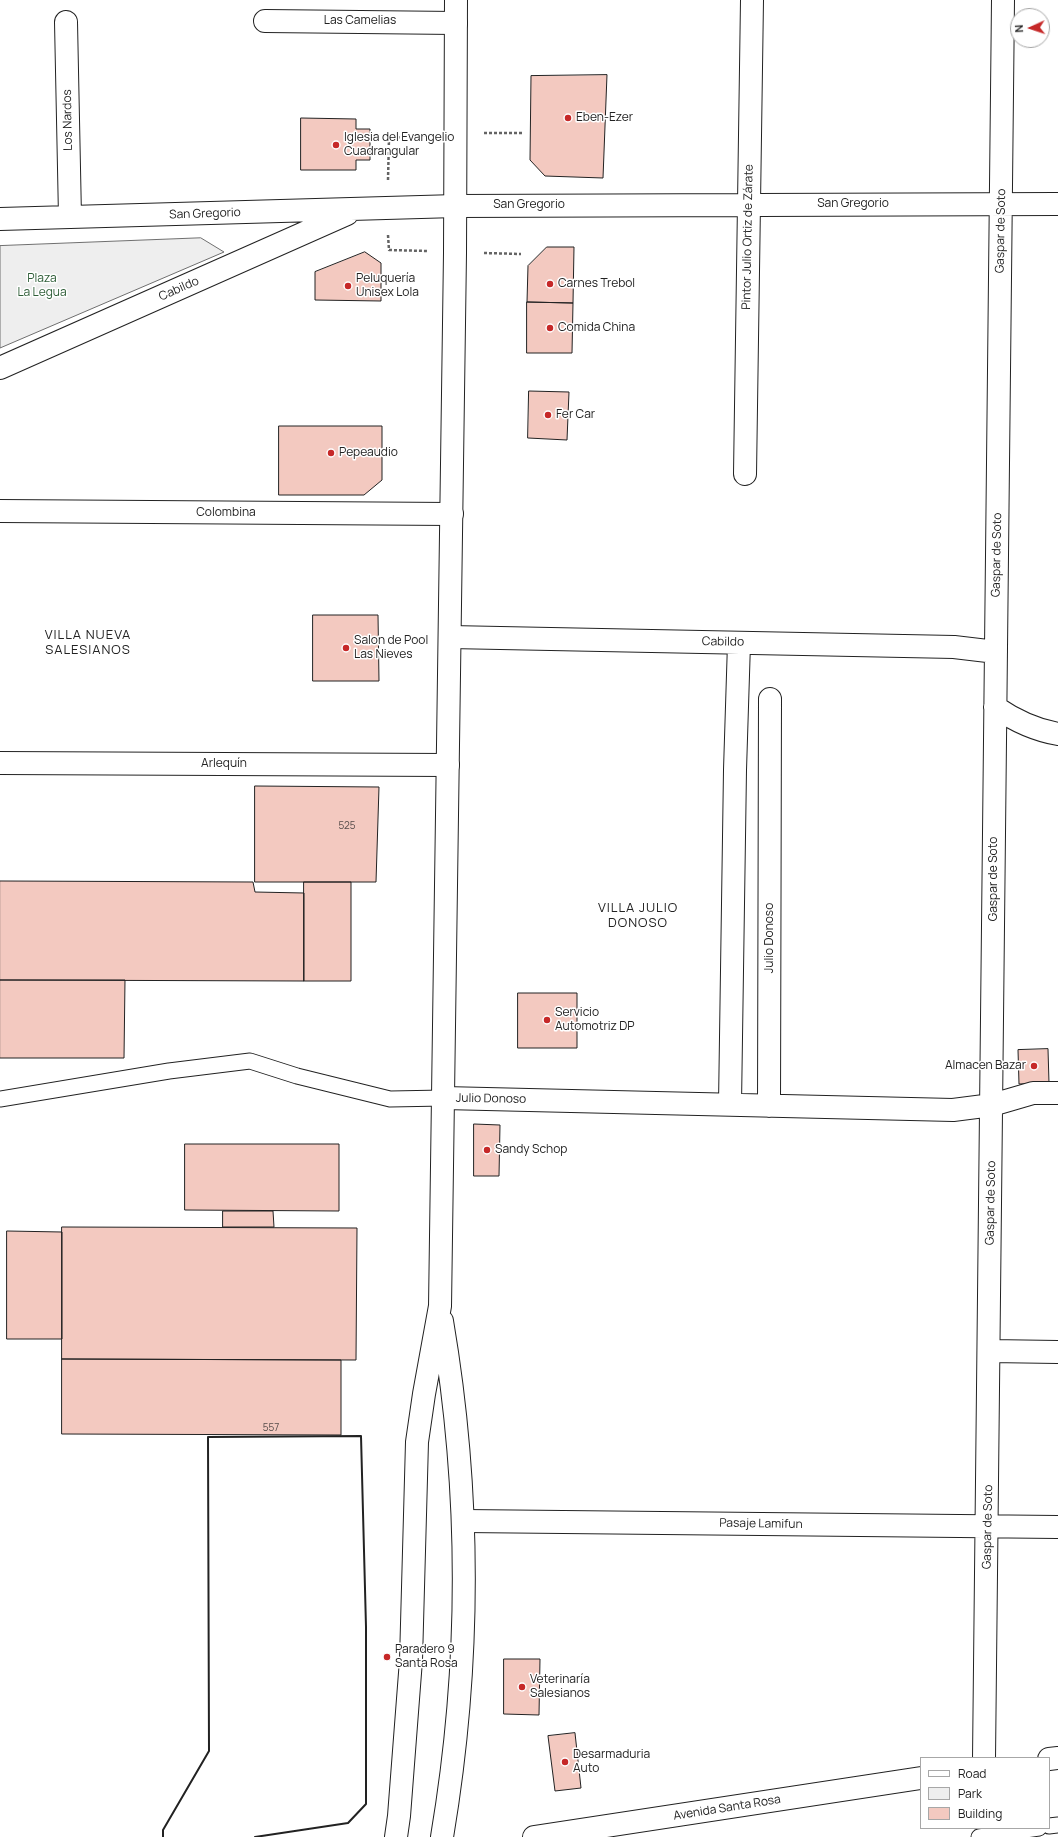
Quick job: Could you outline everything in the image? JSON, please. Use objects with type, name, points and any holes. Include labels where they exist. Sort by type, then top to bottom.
[{"type":"street","points":[[396,1837],[399,1816],[411,1660],[417,1442],[440,1306],[456,206],[456,0]]},
{"type":"street","name":"Pintor Julio Ortiz de Zárate","points":[[745,474],[752,0]]},
{"type":"street","name":"Gaspar de Soto","points":[[984,1757],[990,1351],[1003,0]]},
{"type":"street","name":"Las Camelias","points":[[265,21],[456,23]]},
{"type":"street","name":"Los Nardos","points":[[66,22],[70,217]]},
{"type":"street","name":"San Gregorio","points":[[0,219],[358,210],[456,206],[1058,204]]},
{"type":"street","name":"Cabildo","points":[[0,368],[358,210]]},
{"type":"street","name":"Colombina","points":[[0,511],[452,514]]},
{"type":"street","name":"Cabildo","points":[[450,637],[954,647],[996,652]]},
{"type":"street","points":[[730,1104],[735,770],[740,643]]},
{"type":"street","name":"Julio Donoso","points":[[769,1106],[770,699]]},
{"type":"street","points":[[995,707],[1026,725],[1058,734]]},
{"type":"street","name":"Arlequín","points":[[0,763],[448,766]]},
{"type":"street","points":[[735,770],[770,771]]},
{"type":"street","name":"Julio Donoso","points":[[444,1098],[953,1110],[992,1106],[1033,1093],[1058,1093]]},
{"type":"street","points":[[440,1306],[453,1391],[462,1478],[464,1521],[464,1596],[460,1701],[454,1760],[442,1837]]},
{"type":"street","points":[[990,1351],[1058,1352]]},
{"type":"street","name":"Pasaje Lamifun","points":[[464,1521],[1058,1527]]},
{"type":"street","name":"Avenida Santa Rosa","points":[[534,1837],[920,1778]]},
{"type":"lane","points":[[0,1100],[169,1071],[250,1061],[297,1076],[390,1099],[444,1098]]},
{"type":"lane","points":[[979,1837],[1032,1829]]},
{"type":"green space","name":"Plaza La Legua","points":[[201,238],[224,252],[0,348],[0,246]]},
{"type":"building","name":"Eben-Ezer","points":[[607,75],[603,178],[545,176],[530,160],[531,76]]},
{"type":"building","name":"Iglesia del Evangelio Cuadrangular","points":[[301,118],[356,119],[356,129],[370,129],[370,160],[356,160],[356,170],[301,170]]},
{"type":"building","name":"Carnes Trebol","points":[[547,247],[574,247],[573,303],[527,302],[528,266]]},
{"type":"building","name":"Peluquería Unisex Lola","points":[[365,252],[381,263],[381,301],[315,300],[315,272]]},
{"type":"building","name":"Comida China","points":[[527,302],[573,303],[572,353],[527,353]]},
{"type":"building","name":"Fer Car","points":[[529,391],[569,392],[567,440],[528,438]]},
{"type":"building","name":"Pepeaudio","points":[[279,426],[382,426],[382,480],[364,495],[279,495]]},
{"type":"building","name":"Salon de Pool Las Nieves","points":[[313,615],[378,615],[379,681],[313,681]]},
{"type":"building","points":[[255,786],[379,787],[376,882],[255,882]]},
{"type":"building","points":[[0,881],[253,882],[255,892],[304,893],[304,981],[0,980]]},
{"type":"building","points":[[304,882],[351,882],[351,981],[304,981]]},
{"type":"building","points":[[0,980],[125,980],[124,1058],[0,1058]]},
{"type":"building","name":"Servicio Automotriz DP","points":[[518,993],[577,993],[577,1048],[518,1048]]},
{"type":"building","name":"Almacen Bazar","points":[[1048,1049],[1049,1083],[1019,1084],[1018,1050]]},
{"type":"building","name":"Sandy Schop","points":[[474,1124],[500,1125],[499,1176],[474,1176]]},
{"type":"building","points":[[185,1144],[339,1144],[339,1211],[185,1210]]},
{"type":"building","points":[[223,1211],[273,1211],[274,1227],[223,1227]]},
{"type":"building","points":[[62,1227],[357,1228],[356,1360],[62,1359]]},
{"type":"building","points":[[7,1231],[62,1232],[62,1339],[7,1339]]},
{"type":"building","points":[[62,1359],[341,1360],[341,1435],[62,1434]]},
{"type":"building","name":"Veterinaría Salesianos","points":[[504,1659],[540,1659],[539,1715],[504,1714]]},
{"type":"building","name":"Desarmaduria Auto","points":[[575,1733],[581,1788],[555,1791],[548,1736]]},
{"type":"wall","points":[[163,1837],[163,1830],[209,1751],[208,1437],[361,1436],[366,1627],[366,1804],[348,1823],[255,1837]]},
{"type":"place","name":"Eben-Ezer","points":[[568,118]]},
{"type":"place","name":"Iglesia del Evangelio Cuadrangular","points":[[336,145]]},
{"type":"place","name":"Carnes Trebol","points":[[550,284]]},
{"type":"place","name":"Peluquería Unisex Lola","points":[[348,286]]},
{"type":"place","name":"Comida China","points":[[550,328]]},
{"type":"place","name":"Fer Car","points":[[548,415]]},
{"type":"place","name":"Pepeaudio","points":[[331,453]]},
{"type":"place","name":"Salon de Pool Las Nieves","points":[[346,648]]},
{"type":"place","name":"Servicio Automotriz DP","points":[[547,1020]]},
{"type":"place","name":"Almacen Bazar","points":[[1034,1066]]},
{"type":"place","name":"Sandy Schop","points":[[487,1150]]},
{"type":"place","name":"Paradero 9 Santa Rosa","points":[[387,1657]]},
{"type":"place","name":"Veterinaría Salesianos","points":[[522,1687]]},
{"type":"place","name":"Desarmaduria Auto","points":[[565,1762]]},
{"type":"district","name":"VILLA NUEVA SALESIANOS","points":[[88,642]]},
{"type":"district","name":"VILLA JULIO DONOSO","points":[[638,916]]}]
